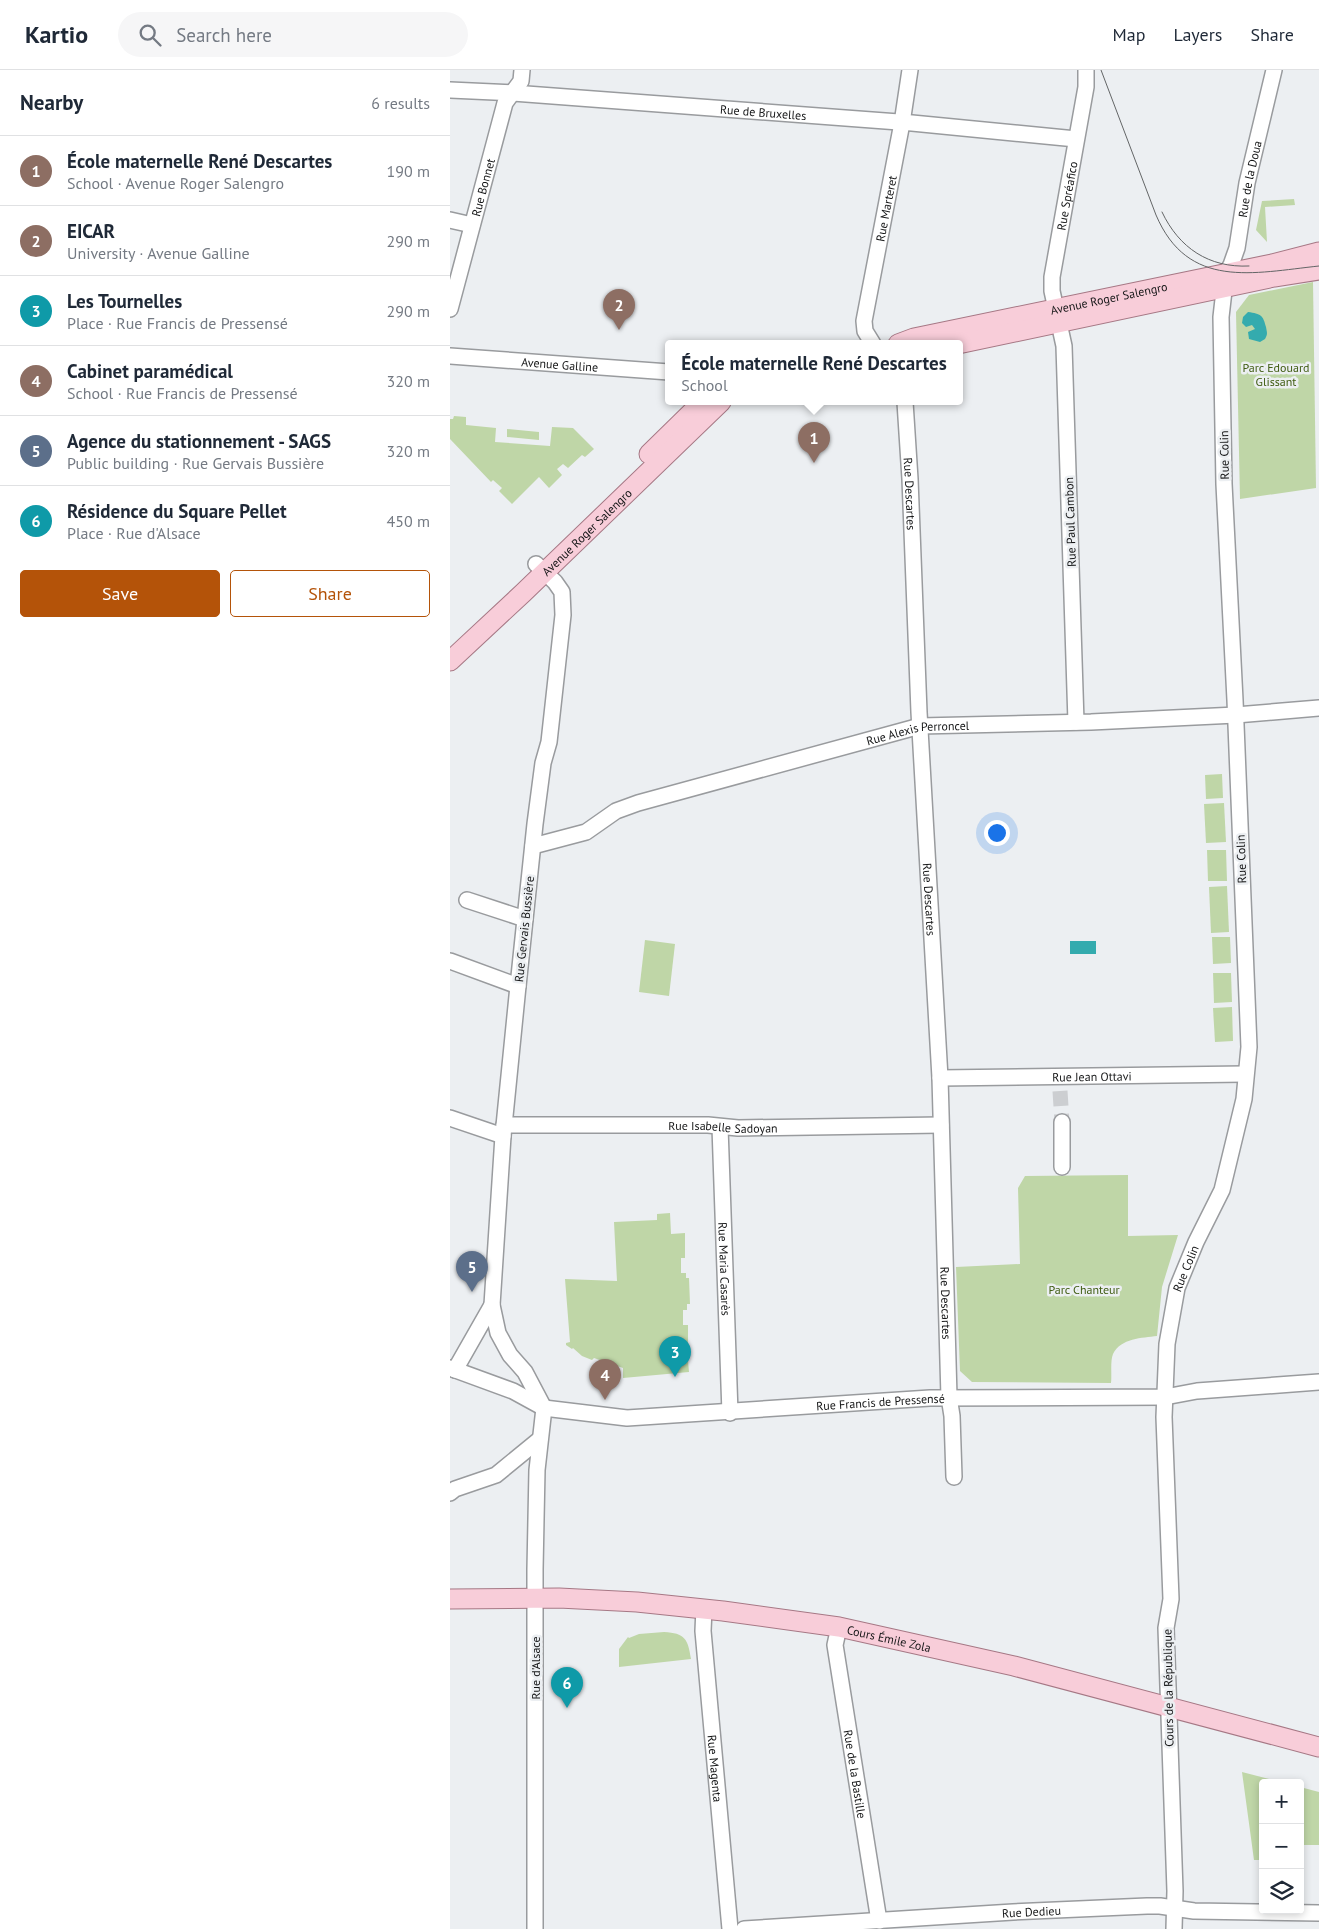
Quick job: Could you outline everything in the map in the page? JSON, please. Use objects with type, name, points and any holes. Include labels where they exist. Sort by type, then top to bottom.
[{"type":"main road","name":"Avenue Roger Salengro","points":[[1226,281],[1272,264],[1319,252]]},
{"type":"main road","name":"Avenue Roger Salengro","points":[[909,340],[1058,315],[1226,281],[1274,277],[1319,270]]},
{"type":"main road","name":"Avenue Roger Salengro","points":[[963,343],[1058,315]]},
{"type":"main road","name":"Avenue Roger Salengro","points":[[450,661],[700,405]]},
{"type":"main road","name":"Avenue Roger Salengro","points":[[450,645],[541,568],[718,405]]},
{"type":"main road","name":"Cours Émile Zola","points":[[450,1598],[535,1598],[637,1602],[704,1608],[839,1627],[1014,1666],[1319,1747]]},
{"type":"street","name":"Rue Bonnet","points":[[450,309],[506,103],[520,81],[522,70]]},
{"type":"street","name":"Rue Marteret","points":[[871,340],[865,331],[864,321],[902,123],[910,70]]},
{"type":"street","name":"Rue Spréafico","points":[[1058,315],[1052,291],[1052,277],[1086,87],[1086,70]]},
{"type":"street","name":"Rue de la Doua","points":[[1226,281],[1237,248],[1247,182],[1274,70]]},
{"type":"street","name":"Rue de Bruxelles","points":[[450,90],[513,93],[902,123],[1076,139]]},
{"type":"street","points":[[450,220],[472,225]]},
{"type":"street","name":"Rue Colin","points":[[1164,1417],[1167,1344],[1177,1288],[1196,1242],[1222,1190],[1244,1099],[1249,1047],[1236,715],[1224,484],[1221,318],[1226,281]]},
{"type":"street","name":"Rue Paul Cambon","points":[[1058,315],[1064,346],[1076,722]]},
{"type":"street","name":"Avenue Galline","points":[[450,356],[665,372]]},
{"type":"street","name":"Rue Descartes","points":[[905,405],[920,726],[940,1078],[949,1397],[952,1416],[954,1477]]},
{"type":"street","name":"Rue Gervais Bussière","points":[[541,568],[562,592],[563,615],[550,730],[543,763],[518,986],[504,1130],[492,1305],[498,1334],[524,1372],[544,1408]]},
{"type":"street","name":"Rue Alexis Perroncel","points":[[533,846],[586,832],[616,811],[638,803],[920,726],[1236,715],[1319,708]]},
{"type":"street","points":[[467,900],[525,919]]},
{"type":"street","points":[[450,961],[518,986]]},
{"type":"street","name":"Rue Jean Ottavi","points":[[940,1078],[1059,1084],[1245,1074]]},
{"type":"street","name":"Rue Isabelle Sadoyan","points":[[450,1118],[504,1130],[720,1126],[738,1128],[941,1125]]},
{"type":"street","points":[[1062,1122],[1062,1167]]},
{"type":"street","name":"Rue Maria Casarès","points":[[720,1126],[730,1413]]},
{"type":"street","name":"Rue Gervais Bussière","points":[[452,1369],[492,1305]]},
{"type":"street","name":"Rue Francis de Pressensé","points":[[452,1369],[513,1391],[544,1408],[627,1418],[730,1413],[949,1397],[1165,1397],[1196,1391],[1319,1382]]},
{"type":"street","name":"Rue d'Alsace","points":[[535,1929],[536,1494],[544,1408]]},
{"type":"street","name":"Cours de la République","points":[[1164,1417],[1171,1599],[1166,1628],[1170,1707],[1169,1740],[1175,1909],[1174,1929]]},
{"type":"street","points":[[450,1493],[455,1489],[496,1475],[540,1438]]},
{"type":"street","name":"Rue Magenta","points":[[704,1608],[703,1631],[730,1929]]},
{"type":"street","name":"Rue de la Bastille","points":[[839,1627],[835,1645],[879,1920]]},
{"type":"street","name":"Rue Dedieu","points":[[744,1929],[846,1926],[879,1920],[1148,1906],[1194,1912],[1319,1913]]},
{"type":"street","points":[[990,1914],[991,1929]]},
{"type":"green space","points":[[1294,199],[1295,205],[1265,207],[1267,242],[1256,230],[1262,201]]},
{"type":"green space","name":"Parc Edouard Glissant","points":[[1313,282],[1316,488],[1240,499],[1236,312],[1249,295]]},
{"type":"green space","points":[[454,416],[466,417],[466,425],[496,428],[495,442],[550,446],[552,427],[573,428],[594,449],[585,457],[582,455],[568,468],[563,464],[557,469],[562,475],[549,488],[539,477],[512,504],[499,491],[502,488],[493,480],[491,482],[450,439],[450,419],[453,419]]},
{"type":"green space","points":[[507,429],[539,432],[539,440],[507,437]]},
{"type":"green space","points":[[1222,774],[1223,798],[1206,799],[1205,775]]},
{"type":"green space","points":[[1224,803],[1226,842],[1206,843],[1204,804]]},
{"type":"green space","points":[[1207,850],[1226,850],[1227,881],[1208,881]]},
{"type":"green space","points":[[1227,886],[1229,932],[1211,933],[1209,887]]},
{"type":"green space","points":[[1212,937],[1230,937],[1231,963],[1213,964]]},
{"type":"green space","points":[[645,940],[675,944],[669,996],[639,992]]},
{"type":"green space","points":[[1213,973],[1231,973],[1232,1002],[1214,1003]]},
{"type":"green space","points":[[1232,1007],[1233,1041],[1215,1042],[1213,1008]]},
{"type":"green space","name":"Parc Chanteur","points":[[1128,1175],[1128,1236],[1178,1235],[1162,1287],[1157,1336],[1132,1340],[1117,1349],[1112,1357],[1111,1383],[972,1382],[960,1371],[956,1267],[1020,1264],[1018,1188],[1025,1176]]},
{"type":"green space","points":[[670,1213],[671,1234],[685,1233],[685,1258],[681,1258],[681,1273],[686,1273],[686,1278],[689,1278],[690,1304],[687,1304],[687,1310],[683,1310],[683,1325],[688,1325],[688,1349],[682,1350],[682,1361],[688,1361],[689,1372],[623,1378],[623,1368],[582,1356],[566,1345],[566,1343],[570,1342],[565,1279],[617,1281],[614,1222],[657,1220],[657,1214]]},
{"type":"green space","points":[[664,1632],[677,1634],[684,1638],[687,1642],[691,1659],[619,1667],[619,1649],[628,1637]]},
{"type":"green space","points":[[1242,1772],[1269,1779],[1259,1779],[1259,1860],[1254,1860]]},
{"type":"green space","points":[[1304,1788],[1319,1792],[1319,1845],[1304,1845]]},
{"type":"water","points":[[1248,312],[1259,314],[1264,320],[1267,335],[1260,342],[1249,339],[1248,332],[1255,329],[1252,325],[1246,327],[1242,323],[1243,317]]},
{"type":"water","points":[[1070,941],[1096,941],[1096,954],[1070,954]]},
{"type":"tunnel","points":[[1060,1091],[1062,1122]]},
{"type":"tram line","points":[[1101,70],[1156,215],[1169,239],[1186,256],[1204,266],[1225,271],[1247,273],[1319,266]]},
{"type":"tram line","points":[[1162,212],[1177,236],[1197,253],[1221,263],[1234,266],[1249,266]]},
{"type":"place","name":"EICAR","points":[[619,330]]},
{"type":"place","name":"École maternelle René Descartes","points":[[814,463]]},
{"type":"place","name":"Agence du stationnement - SAGS","points":[[472,1292]]},
{"type":"place","name":"Les Tournelles","points":[[675,1377]]},
{"type":"place","name":"Cabinet paramédical","points":[[605,1400]]},
{"type":"place","name":"Résidence du Square Pellet","points":[[567,1708]]}]
